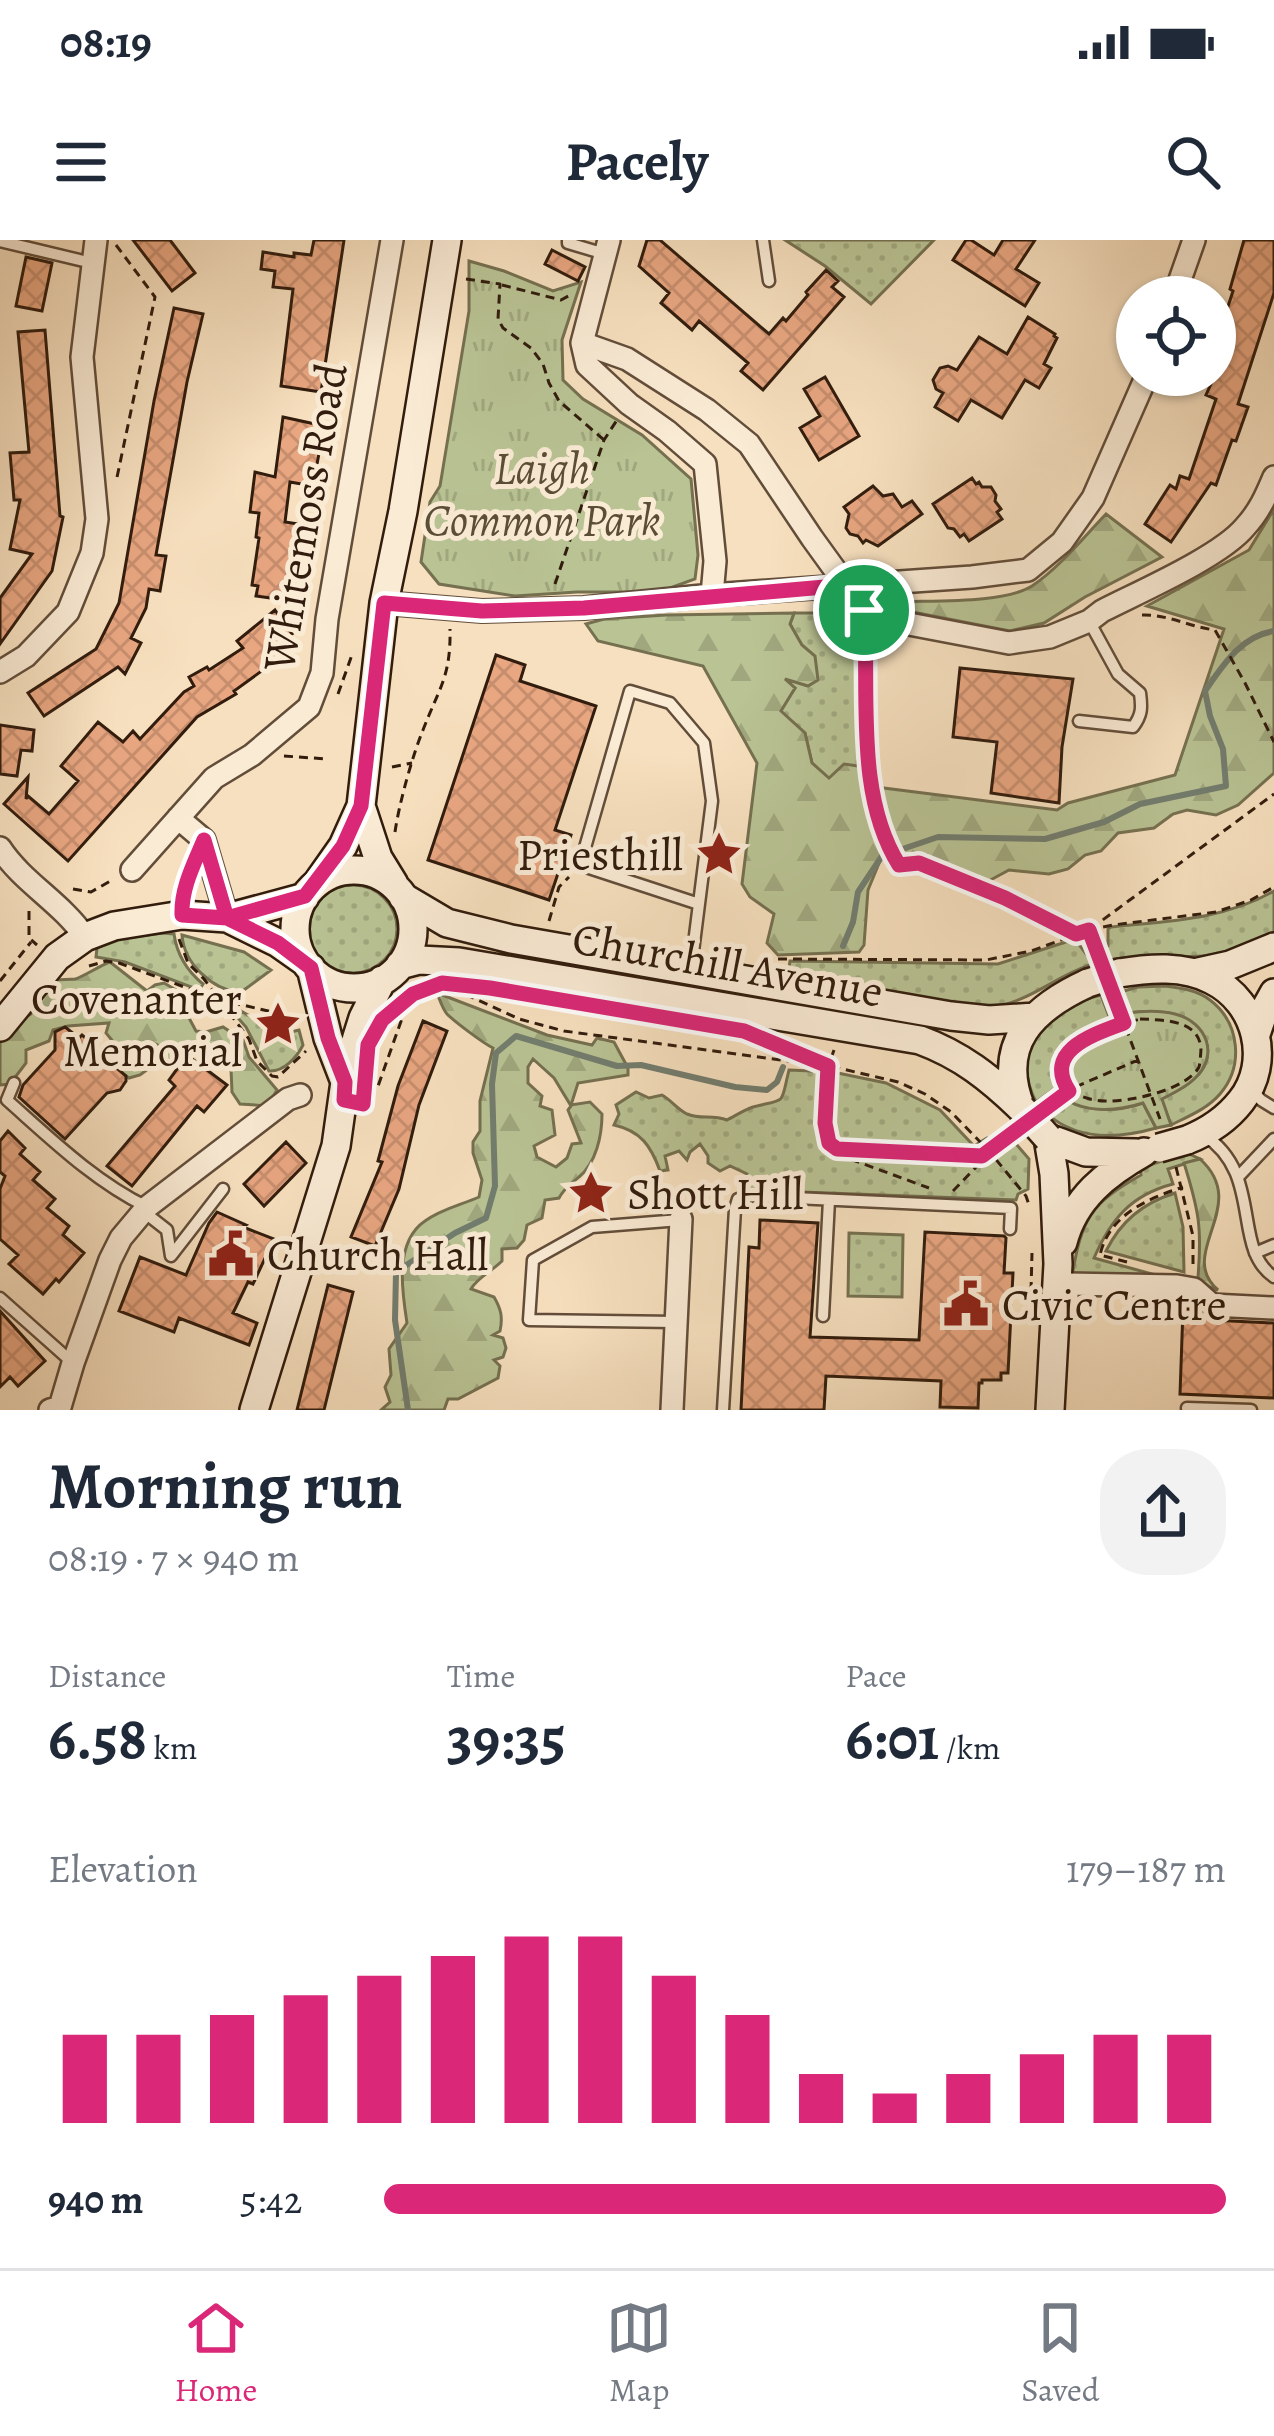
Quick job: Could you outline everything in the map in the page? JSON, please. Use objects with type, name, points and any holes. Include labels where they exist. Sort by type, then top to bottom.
[{"type":"street","points":[[0,672],[26,656],[68,613],[92,553],[97,519],[82,357],[96,240]]},
{"type":"street","name":"Whitemoss Road","points":[[132,870],[214,778],[309,707],[322,673],[327,619],[392,240]]},
{"type":"street","points":[[345,1091],[295,925],[300,905],[343,846],[361,806],[384,603],[447,240]]},
{"type":"street","points":[[1181,276],[1194,240]]},
{"type":"street","points":[[605,256],[582,343],[587,364],[705,464],[715,561],[712,595]]},
{"type":"street","points":[[582,343],[627,359],[707,410],[749,444],[864,610],[909,624],[1009,643],[1049,637],[1089,621],[1242,532],[1264,502],[1274,477]]},
{"type":"street","points":[[384,603],[482,611],[584,608],[1028,570],[1062,542],[1093,498],[1138,396]]},
{"type":"street","points":[[254,1410],[319,1208],[363,1018],[412,941],[413,922],[378,858],[361,806]]},
{"type":"street","points":[[178,818],[204,840],[227,918],[278,943],[336,985],[375,984],[391,972]]},
{"type":"street","points":[[0,848],[13,868],[50,897],[85,937]]},
{"type":"street","points":[[0,1027],[57,957],[85,937],[114,926],[182,915],[227,918],[311,890],[343,870],[381,876],[400,892]]},
{"type":"street","name":"Churchill Avenue","points":[[400,892],[467,930],[951,1016],[1035,1017]]},
{"type":"street","points":[[1194,973],[1274,947]]},
{"type":"street","name":"Churchill Avenue","points":[[391,972],[419,960],[459,962],[920,1040],[977,1069],[1021,1118],[1048,1138]]},
{"type":"street","points":[[1021,1118],[1012,1064],[1020,1036],[1053,1001],[1105,977],[1155,969],[1210,978],[1244,1006],[1256,1034],[1257,1061],[1250,1087],[1230,1113],[1111,1171],[1075,1211],[1058,1264],[1051,1410]]},
{"type":"street","points":[[1256,1034],[1274,993]]},
{"type":"street","points":[[59,1409],[121,1238],[146,1210],[288,1099],[300,1095]]},
{"type":"street","points":[[1058,1264],[1048,1138],[1086,1152],[1110,1154],[1172,1144]]},
{"type":"street","points":[[672,1410],[681,1220]]},
{"type":"street","points":[[1054,1306],[1067,1306],[1067,1285],[1194,1289],[1212,1305],[1274,1308]]},
{"type":"lane","points":[[568,240],[568,244],[605,256]]},
{"type":"lane","points":[[763,240],[769,281]]},
{"type":"lane","points":[[0,241],[92,263]]},
{"type":"lane","points":[[1079,721],[1133,727],[1142,708],[1140,693],[1118,674],[1089,621]]},
{"type":"lane","points":[[691,970],[712,801],[704,743],[670,703],[630,692],[580,866],[699,904]]},
{"type":"lane","points":[[14,1083],[7,1100],[74,1160],[146,1210],[167,1230],[171,1256],[223,1189]]},
{"type":"lane","points":[[1250,1087],[1274,1108]]},
{"type":"lane","points":[[1240,1176],[1274,1139]]},
{"type":"lane","points":[[1172,1144],[1222,1148],[1240,1176],[1255,1253],[1274,1276]]},
{"type":"lane","points":[[723,1410],[738,1199],[1011,1208],[1010,1229]]},
{"type":"lane","points":[[823,1316],[830,1199]]},
{"type":"lane","points":[[676,1322],[529,1320],[533,1260],[592,1227],[681,1220]]},
{"type":"lane","points":[[1255,1253],[1274,1245]]},
{"type":"lane","points":[[0,1298],[73,1363]]},
{"type":"lane","points":[[1187,1408],[1251,1410]]},
{"type":"path","points":[[460,278],[561,300],[605,256]]},
{"type":"path","points":[[500,284],[498,319],[503,328],[531,348],[559,400],[604,440],[546,609]]},
{"type":"path","points":[[390,767],[413,763],[422,731],[444,686],[451,656],[450,608]]},
{"type":"path","points":[[864,610],[867,758],[876,815],[899,865],[919,863],[1076,934],[1216,912],[1274,887]]},
{"type":"path","points":[[1142,615],[1215,630],[1274,742]]},
{"type":"path","points":[[252,754],[327,759]]},
{"type":"path","points":[[1089,930],[1274,794]]},
{"type":"path","points":[[546,929],[560,887],[580,866]]},
{"type":"path","points":[[182,915],[179,944],[188,963],[249,1039],[257,1060],[272,1076],[278,1077],[310,1046]]},
{"type":"path","points":[[1089,930],[1172,1144],[1193,1235],[1194,1289]]},
{"type":"path","points":[[0,981],[32,941]]},
{"type":"path","points":[[57,957],[69,968],[119,963],[217,999],[304,1019]]},
{"type":"path","points":[[382,1020],[413,994],[442,983],[458,985]]},
{"type":"path","points":[[442,983],[519,1019],[564,1030],[828,1066],[898,1082],[951,1112],[1014,1181]]},
{"type":"path","points":[[345,1091],[363,1104],[364,1088],[377,1089],[405,1010],[400,1005]]},
{"type":"path","points":[[1140,1019],[1184,1025],[1200,1042],[1198,1068],[1181,1083],[1132,1099],[1107,1101],[1085,1099],[1069,1091],[1061,1069],[1067,1054],[1086,1037],[1140,1019]]},
{"type":"path","points":[[763,1040],[821,1065]]},
{"type":"path","points":[[835,1045],[828,1066],[825,1123],[829,1143],[850,1159],[941,1193]]},
{"type":"path","points":[[1053,1103],[1138,1060]]},
{"type":"path","points":[[949,1195],[1021,1118]]},
{"type":"path","points":[[837,1149],[982,1156]]},
{"type":"path","points":[[1139,1265],[1100,1255],[1102,1244],[1126,1214],[1144,1201],[1183,1187]]},
{"type":"green space","points":[[785,240],[934,240],[871,304]]},
{"type":"green space","name":"Laigh Common Park","points":[[469,261],[553,291],[581,282],[562,340],[563,380],[583,399],[642,435],[691,479],[698,555],[695,579],[659,592],[515,596],[439,584],[421,562],[430,502],[440,486],[469,311]]},
{"type":"green space","points":[[1274,509],[1274,773],[1238,805],[1216,815],[1187,810],[1173,814],[1154,828],[1118,833],[1101,851],[1085,855],[1068,869],[1049,874],[1009,870],[972,890],[954,886],[929,868],[927,855],[913,852],[906,856],[896,845],[882,856],[868,890],[864,945],[859,952],[778,955],[767,943],[774,914],[750,897],[742,884],[757,763],[703,666],[598,641],[586,624],[666,615],[794,613],[790,624],[815,656],[818,680],[808,686],[785,679],[795,688],[781,711],[805,733],[812,763],[829,778],[844,764],[858,766],[876,787],[1057,810],[1175,775],[1224,629],[1147,606],[1249,550]]},
{"type":"green space","points":[[1106,514],[1162,557],[1044,623],[1010,631],[892,608],[894,602],[1019,592],[1052,570]]},
{"type":"green space","points":[[794,613],[828,613],[852,624],[875,787],[829,779],[812,763],[805,733],[780,711],[795,688],[782,677],[800,643],[790,624]]},
{"type":"green space","points":[[353,885],[370,888],[384,898],[394,912],[394,946],[384,960],[370,970],[353,973],[336,970],[322,960],[312,946],[309,929],[312,912],[322,898],[336,888]]},
{"type":"green space","points":[[1274,891],[1274,932],[1248,944],[1203,956],[1104,961],[1015,1001],[987,1008],[788,974],[790,961],[998,964],[1075,939],[1086,954],[1108,946],[1111,927],[1215,914]]},
{"type":"green space","points":[[174,934],[184,962],[203,984],[199,990],[125,962],[96,957],[97,948],[117,939]]},
{"type":"green space","points":[[182,935],[244,952],[271,970],[240,993],[230,991],[210,981],[194,965]]},
{"type":"green space","points":[[110,962],[147,991],[164,983],[176,990],[193,1010],[188,1016],[196,1031],[223,1027],[243,1040],[249,1057],[277,1090],[269,1106],[240,1104],[232,1092],[231,1069],[214,1058],[190,1052],[180,1064],[165,1058],[163,1048],[152,1042],[142,1051],[148,1069],[129,1078],[120,1072],[120,1065],[126,1063],[122,1045],[106,1033],[109,1023],[53,1030],[49,1041],[26,1050],[26,1063],[10,1084],[0,1085],[0,1037],[31,1014],[45,982],[75,979]]},
{"type":"green space","points":[[1165,986],[1210,1000],[1228,1020],[1235,1045],[1233,1071],[1220,1094],[1171,1125],[1161,1099],[1198,1076],[1207,1060],[1203,1034],[1175,1015],[1127,1013],[1117,993]]},
{"type":"green space","points":[[1116,989],[1127,1013],[1175,1014],[1195,1024],[1206,1041],[1202,1070],[1162,1099],[1171,1125],[1156,1128],[1143,1103],[1090,1108],[1066,1099],[1058,1090],[1054,1073],[1058,1056],[1072,1041],[1110,1019],[1101,995]]},
{"type":"green space","points":[[437,993],[547,1035],[592,1045],[597,1038],[614,1042],[628,1075],[578,1083],[571,1105],[590,1102],[602,1114],[594,1157],[559,1198],[545,1200],[542,1218],[527,1225],[524,1240],[517,1248],[502,1249],[502,1261],[471,1289],[494,1297],[500,1309],[500,1331],[493,1335],[503,1338],[506,1348],[503,1357],[494,1360],[500,1366],[498,1378],[458,1399],[448,1399],[444,1410],[381,1410],[390,1402],[385,1387],[391,1375],[389,1349],[407,1323],[402,1268],[408,1241],[431,1217],[479,1197],[482,1180],[473,1142],[480,1131],[480,1101],[493,1048],[447,1014]],"holes":[[[533,1059],[554,1078],[571,1106],[568,1110],[581,1143],[572,1144],[567,1158],[556,1167],[537,1157],[534,1146],[555,1135],[552,1110],[540,1106],[542,1096],[528,1083]]]},
{"type":"green space","points":[[1101,995],[1111,1019],[1061,1052],[1056,1062],[1057,1087],[1036,1102],[1027,1064],[1039,1033],[1065,1009]]},
{"type":"green space","points":[[241,1011],[287,1033],[299,1030],[303,1045],[294,1059],[269,1071],[238,1018]]},
{"type":"green space","points":[[789,1070],[833,1072],[886,1083],[940,1110],[974,1146],[987,1138],[1011,1138],[1029,1159],[1028,1189],[1016,1200],[747,1190],[747,1174],[730,1166],[720,1171],[708,1163],[700,1144],[687,1160],[679,1151],[665,1156],[668,1170],[660,1171],[644,1141],[614,1125],[619,1114],[616,1105],[636,1092],[649,1098],[662,1095],[692,1116],[727,1120],[781,1099]]},
{"type":"green space","points":[[1064,1097],[1103,1110],[1143,1103],[1156,1128],[1113,1135],[1071,1129],[1046,1113]]},
{"type":"green space","points":[[1187,1153],[1200,1159],[1168,1169],[1173,1184],[1145,1195],[1124,1211],[1094,1258],[1170,1279],[1072,1276],[1085,1226],[1099,1204],[1141,1175],[1140,1168]]},
{"type":"green space","points":[[1200,1159],[1214,1177],[1219,1194],[1204,1261],[1207,1276],[1218,1290],[1200,1284],[1198,1277],[1198,1220],[1184,1163]]},
{"type":"green space","points":[[1175,1193],[1183,1227],[1184,1272],[1106,1251],[1134,1214]]},
{"type":"green space","points":[[849,1233],[903,1235],[902,1297],[848,1296]]},
{"type":"building","points":[[133,240],[170,240],[195,273],[172,291]]},
{"type":"building","points":[[314,240],[344,240],[321,392],[281,386],[293,289],[273,287],[275,271],[261,269],[263,252],[311,255]]},
{"type":"building","points":[[647,240],[660,240],[769,334],[783,318],[786,321],[826,270],[838,281],[832,287],[844,297],[763,390],[741,371],[748,363],[699,321],[692,330],[661,303],[669,293],[639,266]]},
{"type":"building","points":[[966,240],[994,255],[1003,240],[1035,240],[1016,269],[1039,283],[1025,306],[953,260]]},
{"type":"building","points":[[1244,240],[1274,240],[1274,293],[1238,404],[1248,407],[1216,485],[1211,483],[1171,542],[1145,524],[1170,485],[1176,489],[1180,476],[1189,479],[1216,399],[1208,396],[1236,396],[1234,276]]},
{"type":"building","points":[[552,250],[585,267],[578,281],[545,264]]},
{"type":"building","points":[[26,257],[52,263],[42,311],[16,306]]},
{"type":"building","points":[[174,308],[203,314],[156,555],[166,556],[160,591],[149,589],[146,608],[131,638],[141,643],[125,674],[118,667],[44,716],[28,693],[96,649],[119,603]]},
{"type":"building","points":[[1028,317],[1057,338],[1044,364],[1051,368],[1039,388],[1025,380],[1002,418],[971,400],[958,421],[935,407],[943,393],[933,380],[940,368],[957,370],[979,337],[1007,354]]},
{"type":"building","points":[[45,330],[63,517],[52,571],[0,644],[0,598],[32,554],[10,549],[20,500],[14,500],[10,453],[29,452],[18,332]]},
{"type":"building","points":[[825,377],[859,436],[819,460],[800,428],[820,416],[804,389]]},
{"type":"building","points":[[283,417],[324,426],[313,486],[290,482],[285,522],[305,525],[292,601],[256,596],[258,586],[252,585],[259,538],[259,513],[250,512],[255,472],[275,477]]},
{"type":"building","points":[[972,478],[982,487],[991,487],[1002,519],[969,541],[948,528],[933,504]]},
{"type":"building","points":[[873,486],[883,496],[893,494],[902,507],[912,501],[922,514],[878,546],[850,534],[844,507]]},
{"type":"building","points":[[275,610],[292,634],[278,644],[285,654],[236,694],[197,717],[68,861],[4,804],[28,777],[26,799],[28,796],[49,814],[78,781],[61,766],[98,722],[123,742],[133,731],[140,739],[194,686],[189,677],[243,648],[237,641]]},
{"type":"building","points":[[496,655],[525,665],[520,681],[596,706],[555,830],[571,835],[549,900],[428,860]]},
{"type":"building","points":[[960,668],[1073,679],[1059,803],[991,793],[997,742],[953,737]]},
{"type":"building","points":[[0,725],[34,730],[32,751],[21,750],[17,776],[0,774]]},
{"type":"building","points":[[423,1021],[447,1031],[419,1105],[399,1189],[375,1246],[351,1237],[382,1162],[378,1161],[398,1086]]},
{"type":"building","points":[[65,1027],[115,1062],[126,1081],[120,1090],[107,1093],[65,1139],[19,1097],[23,1085],[55,1050],[55,1032]]},
{"type":"building","points":[[187,1055],[227,1085],[204,1112],[197,1106],[132,1186],[107,1166],[175,1086],[169,1080]]},
{"type":"building","points":[[8,1131],[25,1148],[20,1154],[40,1172],[33,1180],[55,1199],[47,1208],[69,1226],[63,1235],[84,1253],[43,1294],[9,1264],[18,1255],[0,1239],[0,1189],[5,1176],[0,1172],[0,1141]]},
{"type":"building","points":[[286,1142],[306,1163],[264,1206],[244,1184]]},
{"type":"building","points":[[217,1212],[274,1239],[233,1313],[257,1323],[249,1345],[179,1318],[174,1332],[119,1311],[140,1257],[186,1275]]},
{"type":"building","name":"Civic Centre","points":[[760,1220],[818,1223],[810,1337],[919,1340],[925,1232],[1004,1236],[1004,1273],[1013,1273],[1008,1373],[1001,1373],[1001,1380],[979,1383],[978,1408],[940,1407],[941,1381],[826,1376],[824,1410],[741,1410],[749,1247],[759,1248]]},
{"type":"building","points":[[328,1285],[353,1292],[324,1410],[297,1410]]},
{"type":"building","points":[[1183,1309],[1194,1309],[1211,1320],[1274,1323],[1274,1398],[1180,1394]]},
{"type":"building","points":[[0,1311],[45,1361],[18,1386],[10,1377],[0,1387]]},
{"type":"waterway","points":[[843,946],[858,892],[882,856],[938,837],[1045,839],[1104,822],[1140,804],[1226,786],[1223,749],[1205,691],[1242,645],[1274,631]]},
{"type":"waterway","points":[[408,1410],[395,1320],[396,1272],[486,1218],[495,1186],[492,1084],[496,1053],[516,1036],[617,1066],[641,1065],[767,1090],[777,1082],[783,1067]]},
{"type":"place","name":"Priesthill","points":[[719,854]]},
{"type":"place","name":"Covenanter Memorial","points":[[278,1024]]},
{"type":"place","name":"Shott Hill","points":[[591,1193]]},
{"type":"place","name":"Church Hall","points":[[231,1254]]},
{"type":"place","name":"Civic Centre","points":[[966,1304]]},
{"type":"route","points":[[864,610],[847,585],[584,608],[482,611],[384,603],[361,806],[343,846],[305,896],[227,918],[204,840],[186,884],[182,915],[227,918],[278,943],[311,968],[328,1038],[345,1082],[344,1100],[363,1104],[368,1045],[382,1020],[413,994],[442,983],[744,1031],[828,1066],[825,1123],[829,1143],[837,1149],[982,1156],[1069,1091],[1061,1069],[1076,1045],[1124,1023],[1089,930],[1076,934],[919,863],[899,865],[886,845],[867,758],[864,610]]}]
